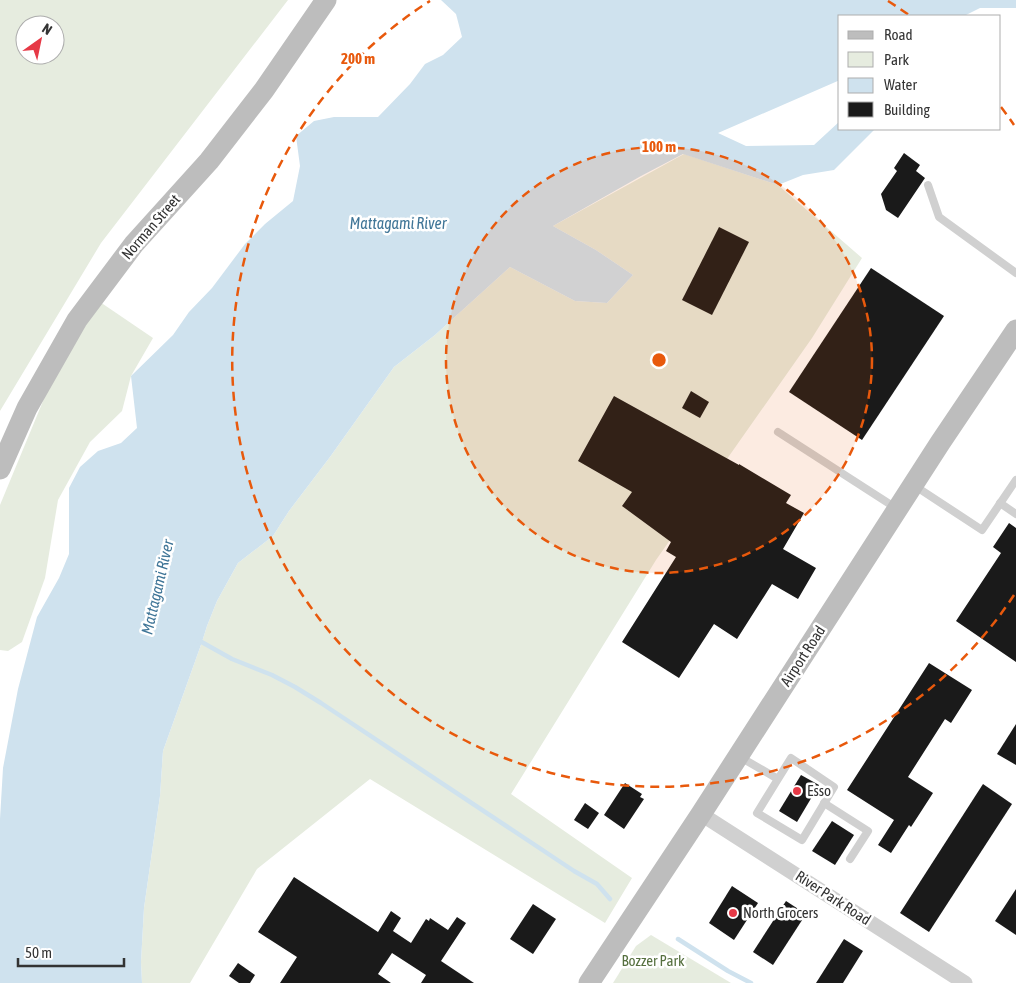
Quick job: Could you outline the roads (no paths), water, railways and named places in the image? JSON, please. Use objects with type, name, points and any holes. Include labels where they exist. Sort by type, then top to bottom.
[{"type":"main road","name":"Norman Street","points":[[0,469],[27,408],[77,320],[134,244],[221,146],[264,90],[326,0]]},
{"type":"main road","name":"Airport Road","points":[[589,983],[1016,330]]},
{"type":"street","name":"River Park Road","points":[[701,814],[965,983]]},
{"type":"lane","points":[[928,186],[939,217],[1016,273]]},
{"type":"lane","points":[[778,432],[898,509]]},
{"type":"lane","points":[[914,485],[982,530],[1016,480]]},
{"type":"lane","points":[[1000,504],[1016,514]]},
{"type":"lane","points":[[739,756],[778,779]]},
{"type":"lane","points":[[791,758],[834,786],[802,840],[757,813],[778,779],[791,758]]},
{"type":"lane","points":[[824,803],[868,831],[850,859]]},
{"type":"water","name":"Mattagami River","points":[[441,0],[1016,0],[1016,8],[980,8],[966,15],[838,15],[838,81],[718,133],[746,146],[814,145],[838,123],[838,130],[874,130],[834,170],[803,175],[778,185],[683,154],[553,226],[596,250],[633,275],[607,303],[575,301],[510,267],[435,335],[394,367],[289,511],[273,536],[238,563],[217,601],[163,751],[160,796],[144,908],[141,962],[142,983],[0,983],[0,819],[3,768],[18,689],[37,617],[59,578],[69,554],[69,488],[80,467],[98,451],[121,443],[137,428],[131,376],[173,335],[189,312],[212,288],[245,244],[265,224],[293,201],[300,166],[296,136],[314,121],[334,117],[378,117],[410,84],[425,64],[443,55],[462,37],[456,14]]},
{"type":"waterway","points":[[198,640],[232,659],[272,675],[321,703],[574,871],[597,884],[610,899]]},
{"type":"waterway","points":[[678,939],[728,971],[751,983]]},
{"type":"place","name":"Esso","points":[[797,791]]},
{"type":"place","name":"North Grocers","points":[[733,913]]},
{"type":"park label","name":"Bozzer Park","points":[[653,961]]}]
